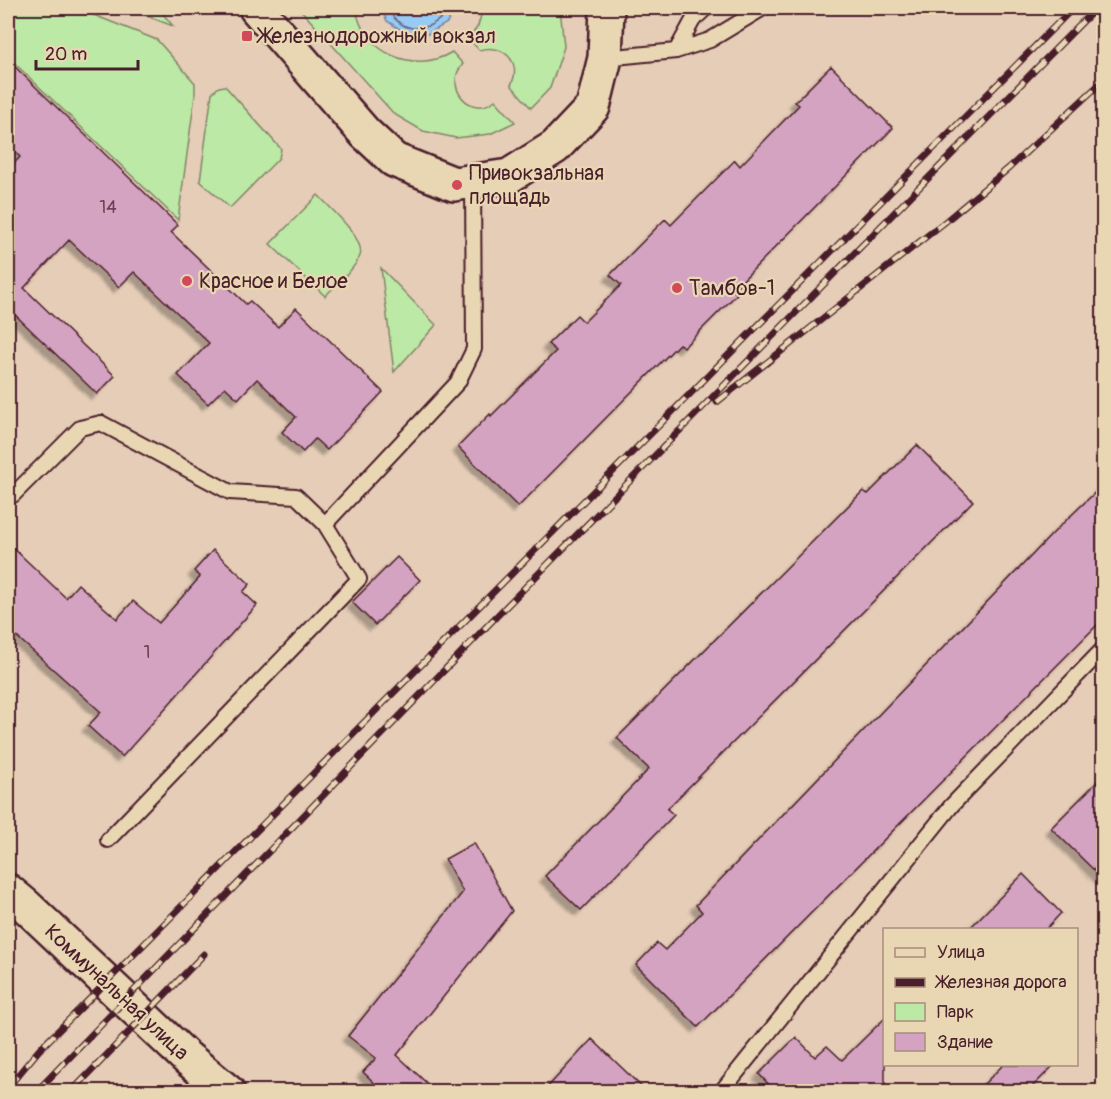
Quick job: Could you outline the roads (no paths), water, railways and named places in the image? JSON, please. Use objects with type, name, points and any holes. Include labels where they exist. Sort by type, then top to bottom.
[{"type":"street","points":[[256,8],[365,133],[394,160],[454,184],[508,176],[555,147],[592,107],[605,58],[607,8]]},
{"type":"street","name":"Коммунальная улица","points":[[8,891],[187,1058],[228,1092]]},
{"type":"lane","points":[[676,51],[693,20],[706,8]]},
{"type":"lane","points":[[605,58],[676,51],[710,40],[763,8]]},
{"type":"lane","points":[[326,524],[458,382],[474,349],[473,182]]},
{"type":"lane","points":[[13,495],[80,428],[101,423],[230,492],[296,496],[326,524],[359,579],[108,840]]},
{"type":"lane","points":[[721,1092],[952,805],[1104,648]]},
{"type":"water","points":[[381,8],[456,8],[447,23],[428,34],[406,33],[387,21]]},
{"type":"railway","points":[[8,1087],[39,1050],[1073,8]]},
{"type":"railway","points":[[36,1092],[489,624],[1096,8]]},
{"type":"railway","points":[[717,402],[946,221],[1009,168],[1104,80]]},
{"type":"railway","points":[[75,1088],[204,954]]},
{"type":"place","name":"Железнодорожный вокзал","points":[[247,36]]},
{"type":"place","name":"Привокзальная площадь","points":[[457,185]]},
{"type":"place","name":"Красное и Белое","points":[[187,281]]},
{"type":"place","name":"Тамбов-1","points":[[677,288]]}]
